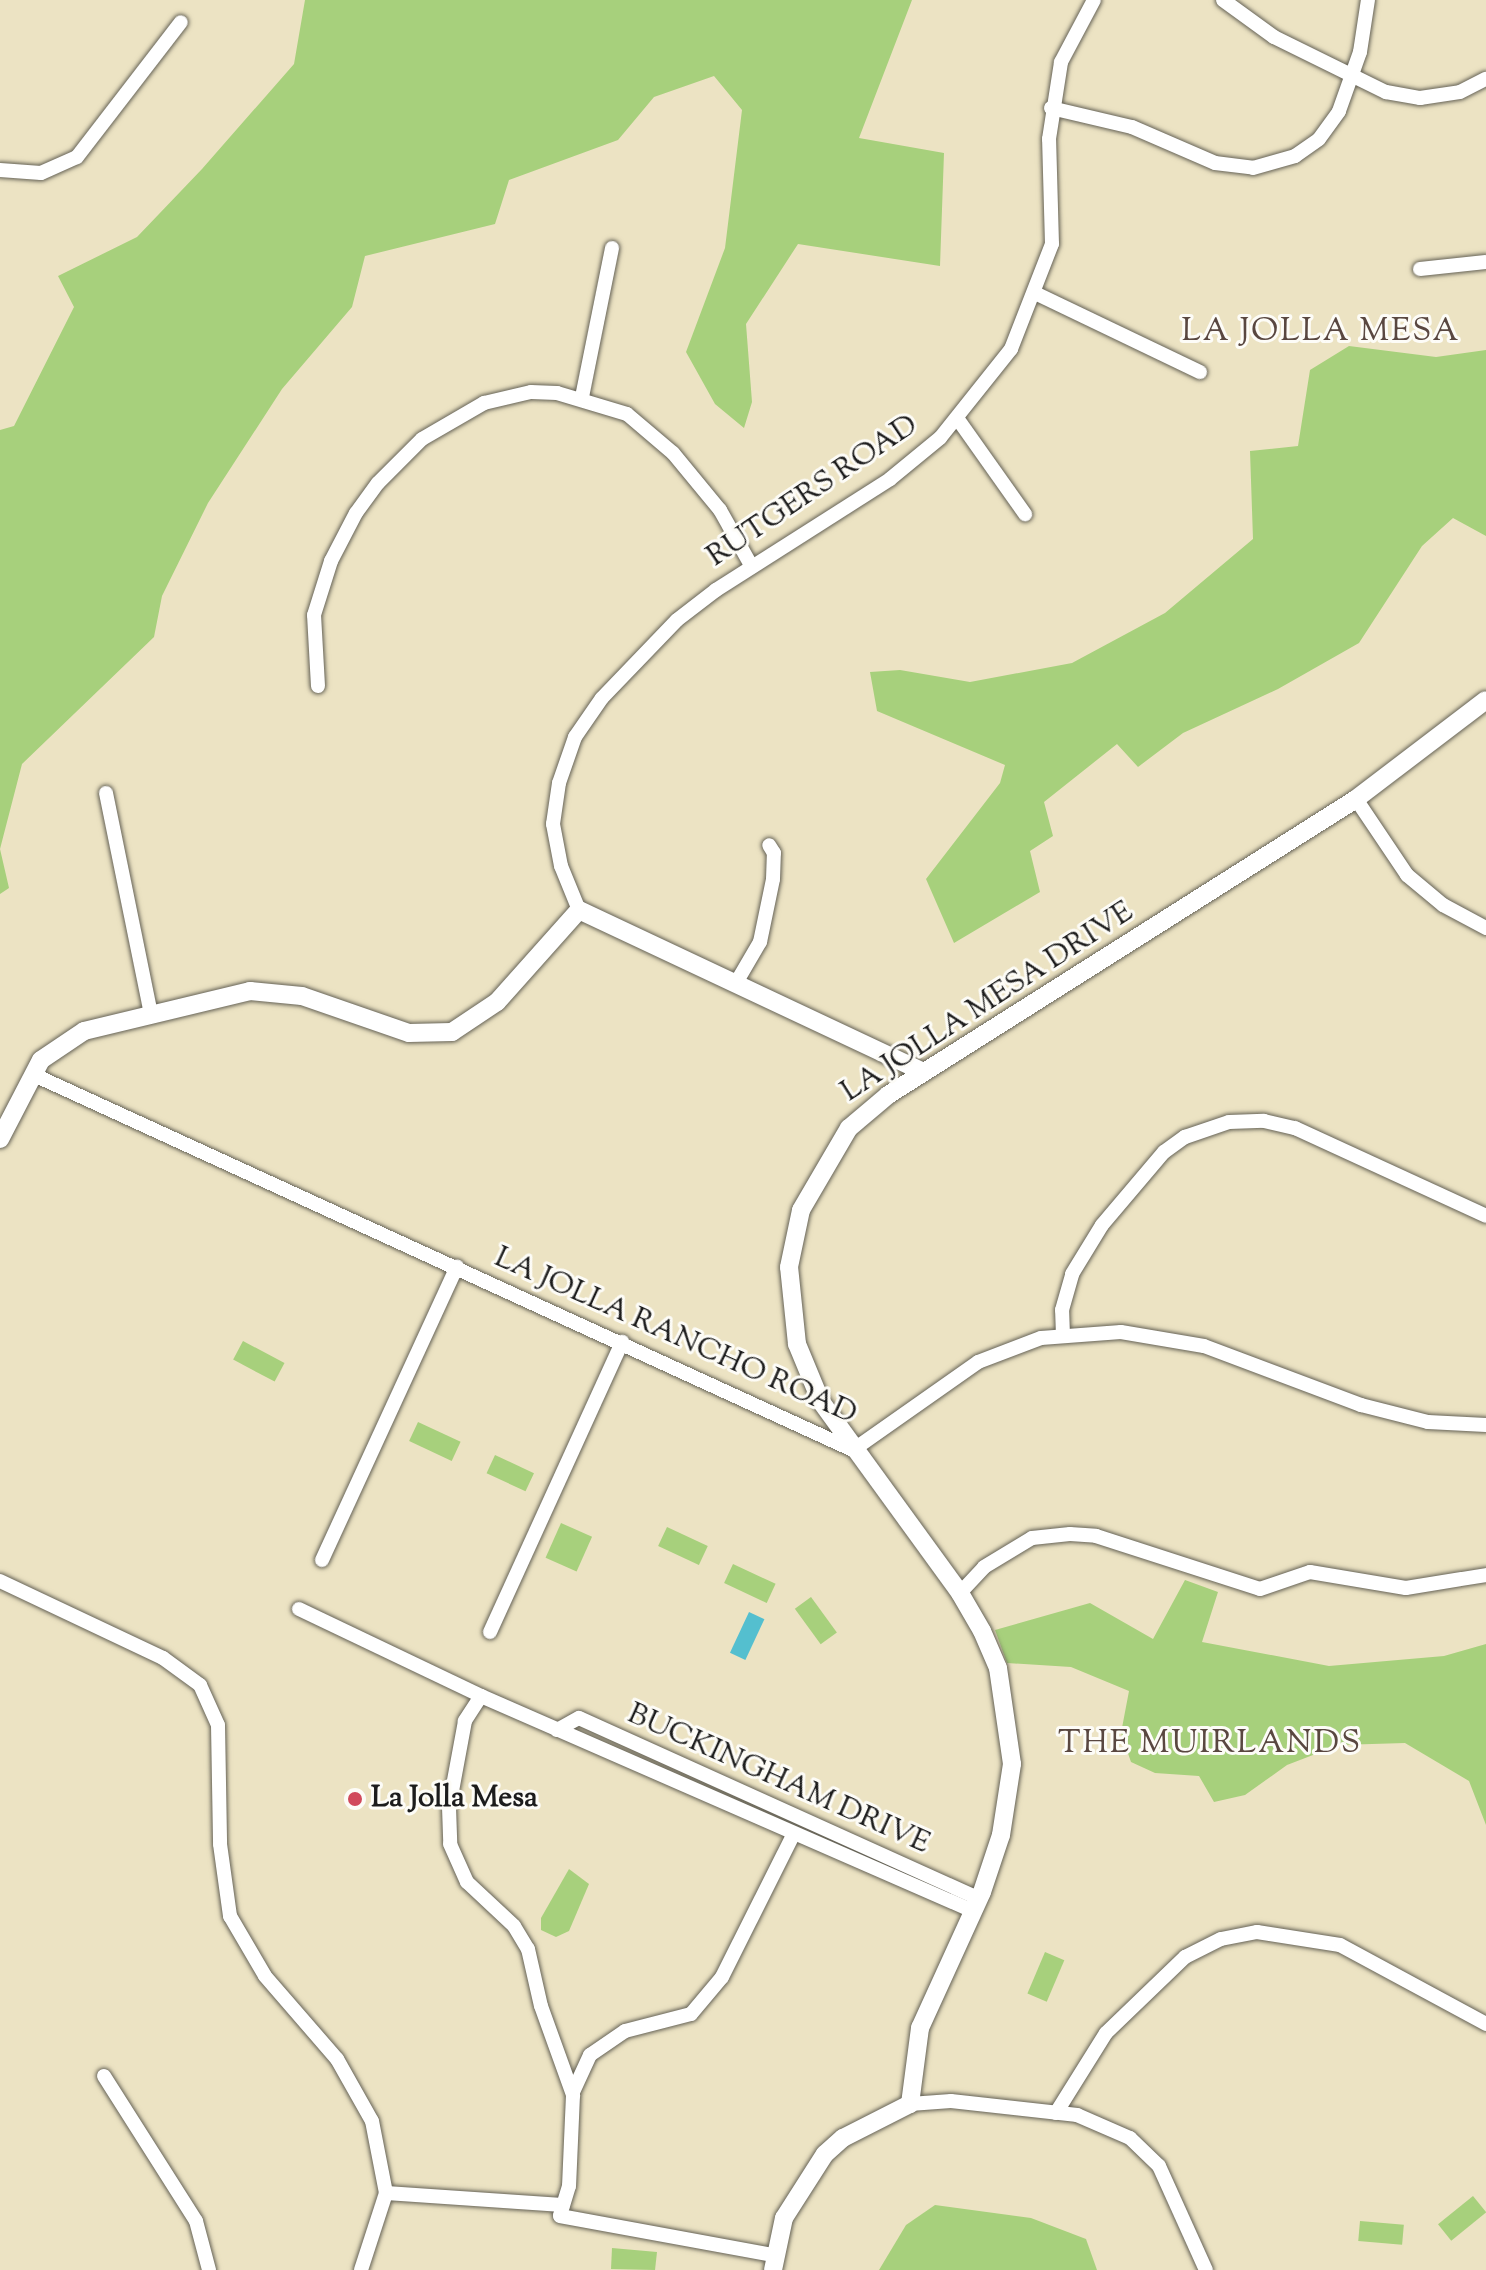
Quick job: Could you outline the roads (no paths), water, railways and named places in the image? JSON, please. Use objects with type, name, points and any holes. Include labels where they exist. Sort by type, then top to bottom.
[{"type":"street","name":"RUTGERS ROAD","points":[[579,910],[561,866],[553,824],[559,783],[575,737],[622,676],[677,620],[752,567],[890,479],[957,418],[1011,349],[1052,244],[1051,108],[1061,62],[1094,0]]},
{"type":"street","points":[[1223,0],[1274,37],[1386,92],[1420,98],[1460,92],[1486,79]]},
{"type":"street","points":[[1051,108],[1132,127],[1215,163],[1253,168],[1295,156],[1319,139],[1339,111],[1352,77],[1368,0]]},
{"type":"street","points":[[0,170],[41,173],[77,157],[181,22]]},
{"type":"street","points":[[582,397],[612,248]]},
{"type":"street","points":[[1420,269],[1486,262]]},
{"type":"street","points":[[1035,293],[1200,372]]},
{"type":"street","points":[[318,686],[314,615],[331,561],[378,483],[422,439],[484,403],[531,392],[582,397],[627,414],[673,453],[720,510],[752,567]]},
{"type":"street","points":[[957,418],[1025,514]]},
{"type":"street","name":"LA JOLLA MESA DRIVE","points":[[910,2104],[920,2028],[976,1905],[1001,1835],[1012,1764],[998,1668],[960,1593],[821,1402],[797,1344],[789,1267],[801,1210],[820,1170],[849,1128],[924,1072],[1356,799],[1486,700]]},
{"type":"street","points":[[106,793],[151,1015]]},
{"type":"street","points":[[1356,799],[1407,875],[1443,905],[1486,928]]},
{"type":"street","points":[[736,983],[760,942],[773,879],[774,853],[769,845]]},
{"type":"street","points":[[0,1139],[32,1074],[65,1040],[250,991],[302,996],[409,1033],[452,1032],[497,1002],[579,910],[924,1072]]},
{"type":"street","name":"LA JOLLA RANCHO ROAD","points":[[32,1074],[853,1450],[978,1362],[1041,1338],[1121,1332],[1204,1346],[1361,1405],[1428,1422],[1486,1425]]},
{"type":"street","points":[[1063,1336],[1062,1310],[1072,1274],[1102,1225],[1164,1152],[1185,1137],[1229,1122],[1264,1121],[1295,1128],[1486,1216]]},
{"type":"street","points":[[322,1560],[457,1267]]},
{"type":"street","points":[[490,1632],[622,1342]]},
{"type":"street","points":[[960,1593],[984,1567],[1032,1538],[1070,1534],[1096,1536],[1260,1589],[1310,1572],[1406,1588],[1486,1575]]},
{"type":"street","points":[[0,1581],[163,1658],[200,1685],[218,1725],[220,1844],[230,1916],[265,1976],[351,2079],[372,2121],[386,2193],[361,2270]]},
{"type":"street","name":"BUCKINGHAM DRIVE","points":[[299,1609],[481,1696],[793,1835],[976,1905]]},
{"type":"street","points":[[481,1696],[465,1721],[449,1807],[450,1844],[467,1882],[514,1926],[528,1949],[541,2006],[573,2095]]},
{"type":"street","name":"BUCKINGHAM DRIVE","points":[[557,1730],[579,1718],[976,1905]]},
{"type":"street","points":[[793,1835],[722,1977],[691,2014],[625,2031],[590,2055],[574,2082],[569,2186],[560,2216],[773,2262],[784,2218],[825,2154],[843,2138],[910,2104],[951,2101],[1097,2121],[1130,2138],[1159,2166],[1206,2270]]},
{"type":"street","points":[[1056,2113],[1106,2033],[1185,1957],[1221,1939],[1257,1932],[1340,1945],[1486,2024]]},
{"type":"street","points":[[104,2076],[196,2221],[209,2270]]},
{"type":"street","points":[[386,2193],[563,2205]]},
{"type":"water","points":[[749,1612],[764,1619],[745,1660],[730,1653]]},
{"type":"place","name":"La Jolla Mesa","points":[[355,1799]]},
{"type":"district","name":"LA JOLLA MESA","points":[[1321,332]]},
{"type":"district","name":"THE MUIRLANDS","points":[[1210,1744]]}]
